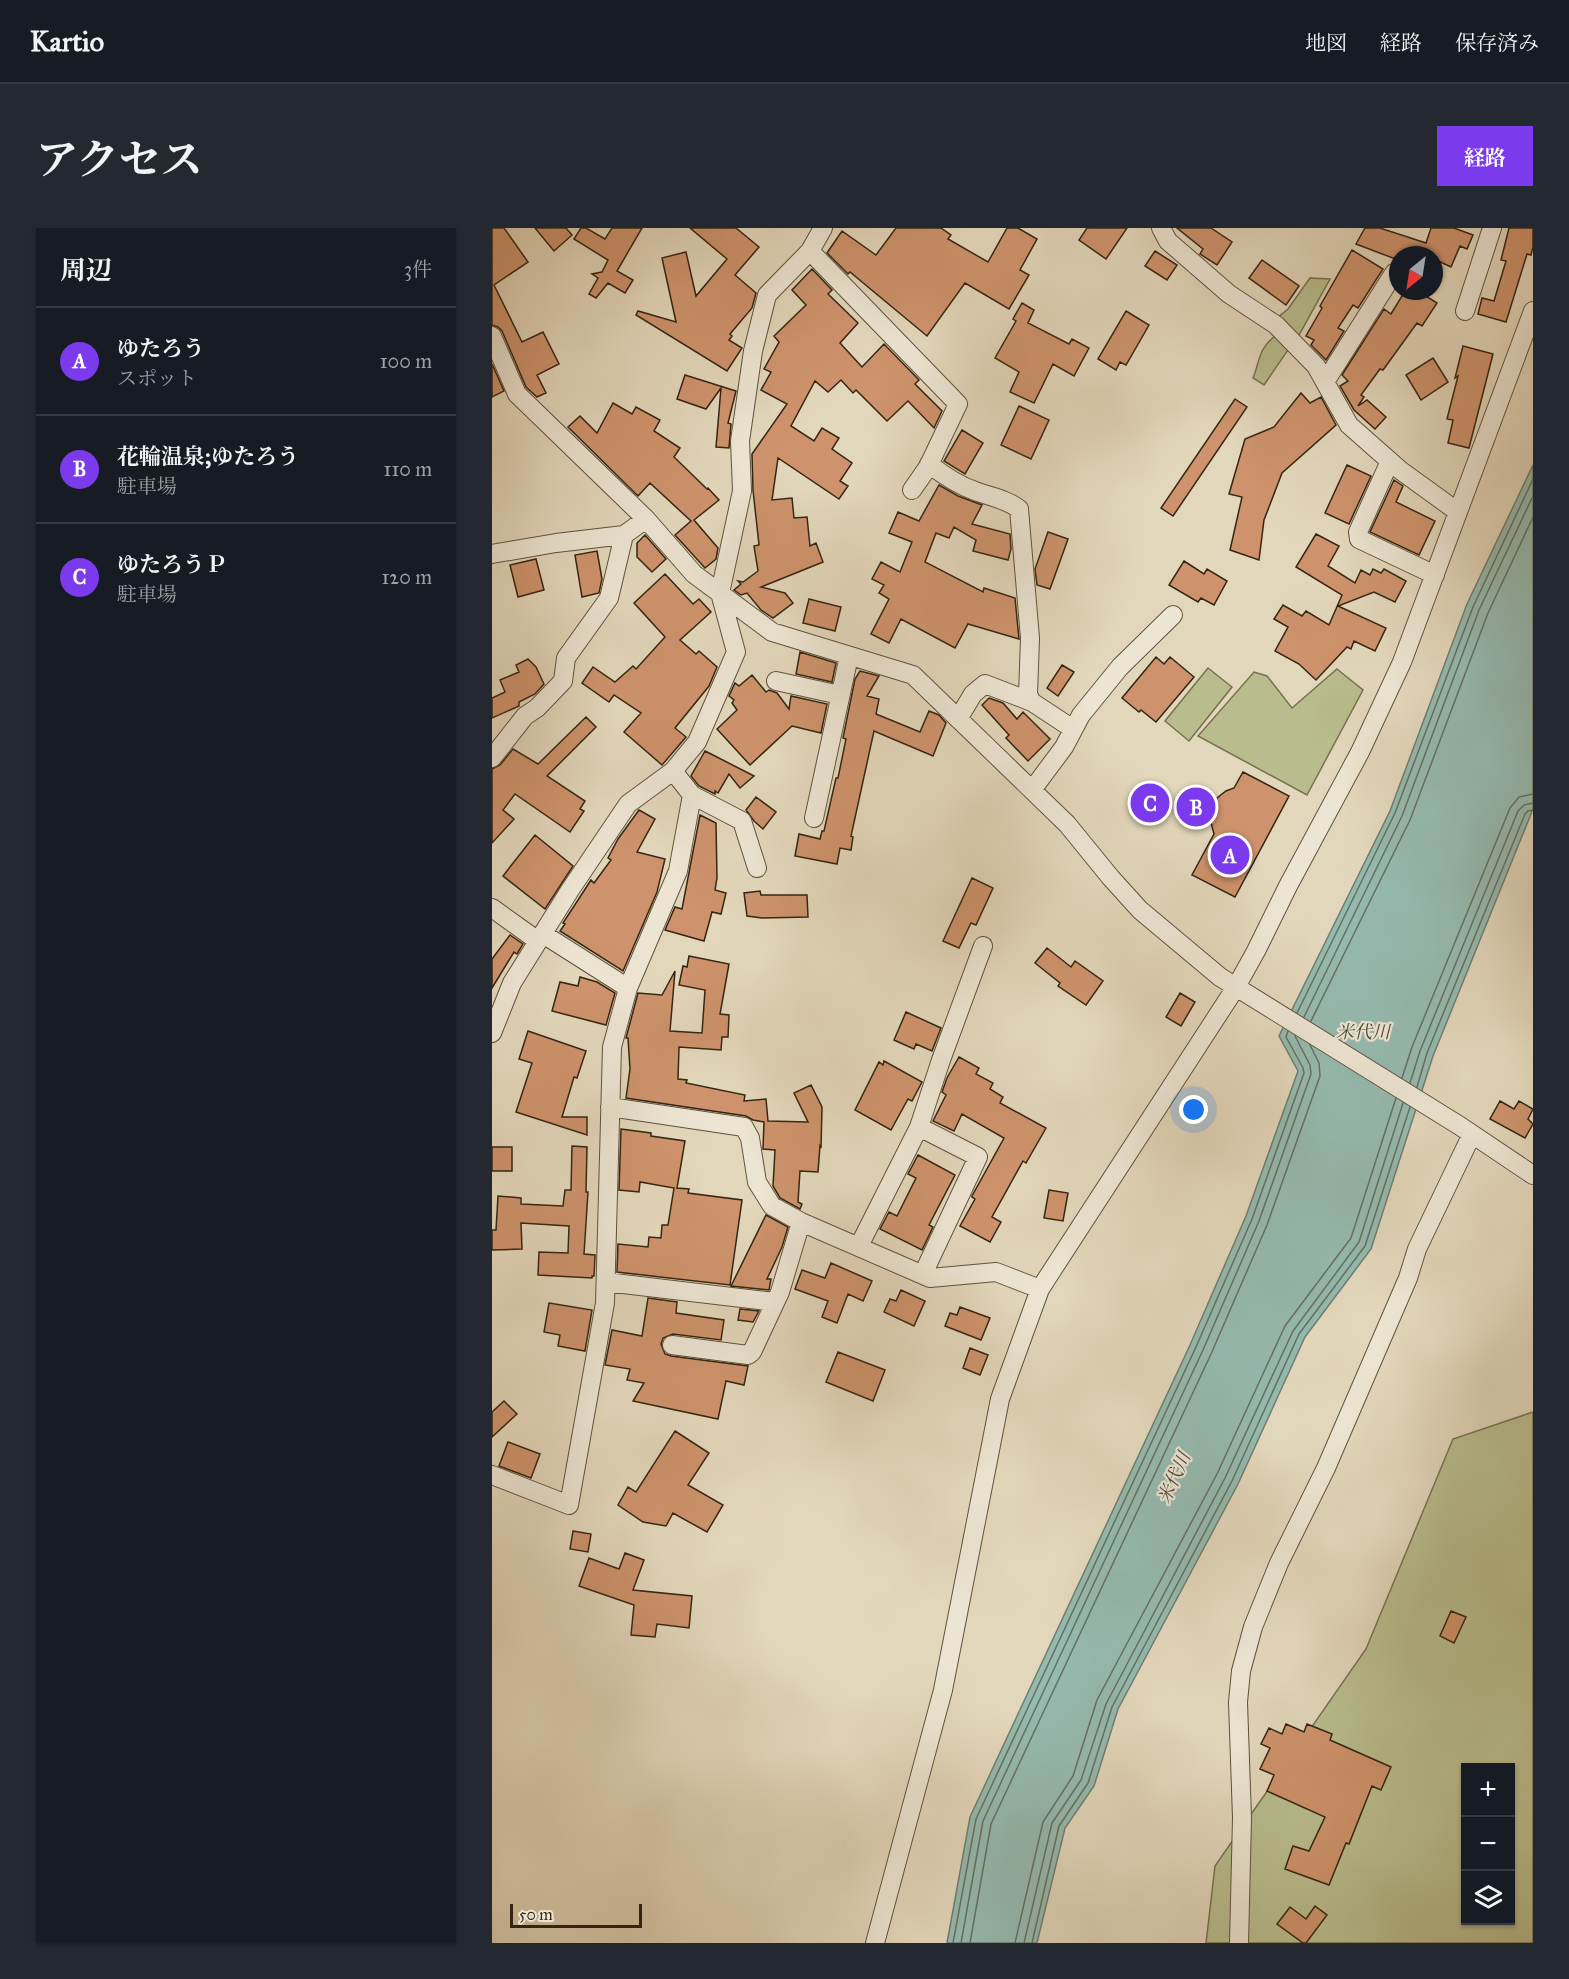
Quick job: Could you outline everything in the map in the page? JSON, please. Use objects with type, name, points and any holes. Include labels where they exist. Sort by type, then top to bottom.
[{"type":"street","points":[[492,1032],[512,983],[628,804],[673,771],[697,742],[736,652],[720,593],[742,491],[740,441],[753,351],[767,295],[810,251],[823,228]]},
{"type":"street","points":[[1161,228],[1168,241],[1229,294],[1276,325],[1316,366],[1349,425],[1390,461],[1458,512]]},
{"type":"street","points":[[1465,311],[1492,228]]},
{"type":"street","points":[[810,251],[958,404],[929,464],[912,490]]},
{"type":"street","points":[[1325,382],[1389,281]]},
{"type":"street","points":[[875,1943],[943,1690],[1000,1399],[1040,1289],[1236,987],[1360,752],[1402,662],[1533,311]]},
{"type":"street","points":[[492,336],[517,394],[646,519],[694,574],[772,632],[913,675],[1067,824],[1140,910],[1220,977],[1466,1130],[1530,1167]]},
{"type":"street","points":[[1390,461],[1358,532],[1359,539],[1435,575]]},
{"type":"street","points":[[929,464],[964,486],[1011,502],[1019,509],[1030,638],[1028,695],[1032,702]]},
{"type":"street","points":[[492,554],[624,535],[646,519]]},
{"type":"street","points":[[492,758],[525,716],[537,708],[563,681],[566,658],[609,598],[624,535]]},
{"type":"street","points":[[1032,790],[1064,747],[1082,715],[1120,667],[1173,615]]},
{"type":"street","points":[[814,818],[849,656]]},
{"type":"street","points":[[776,681],[840,695]]},
{"type":"street","points":[[958,719],[973,694],[985,684],[1032,702],[1074,729]]},
{"type":"street","points":[[673,771],[692,795],[742,821],[757,868]]},
{"type":"street","points":[[492,1475],[569,1505],[605,1303],[612,1047],[628,988],[678,871],[692,795]]},
{"type":"street","points":[[492,908],[628,988]]},
{"type":"street","points":[[859,1246],[919,1127],[983,946]]},
{"type":"street","points":[[610,1107],[744,1128],[750,1138],[757,1182],[772,1206],[801,1222],[930,1278],[996,1272],[1040,1289]]},
{"type":"street","points":[[919,1127],[978,1157],[923,1274]]},
{"type":"street","points":[[1239,1943],[1242,1818],[1238,1702],[1241,1671],[1253,1627],[1279,1563],[1326,1468],[1408,1278],[1417,1249],[1466,1130]]},
{"type":"street","points":[[672,1345],[748,1355],[752,1352],[780,1292],[801,1222]]},
{"type":"street","points":[[606,1282],[775,1302]]},
{"type":"green space","points":[[1310,278],[1330,279],[1299,335],[1277,318],[1288,309]]},
{"type":"green space","points":[[1275,336],[1290,347],[1264,385],[1253,378],[1262,351]]},
{"type":"green space","points":[[1208,668],[1232,687],[1189,741],[1165,721]]},
{"type":"green space","points":[[1337,669],[1363,690],[1307,795],[1198,736],[1254,672],[1267,676],[1292,708]]},
{"type":"green space","points":[[1533,1412],[1533,1943],[1206,1943],[1215,1866],[1366,1649],[1453,1439]]},
{"type":"water","name":"米代川","points":[[1533,465],[1533,809],[1433,1056],[1371,1249],[1305,1337],[1238,1484],[1118,1709],[1094,1786],[1065,1828],[1037,1943],[947,1943],[970,1817],[1190,1345],[1246,1216],[1298,1071],[1279,1036],[1390,811],[1467,604]]},
{"type":"building","points":[[492,228],[504,228],[528,262],[494,285],[522,342],[543,332],[559,364],[537,375],[546,393],[537,397],[526,387],[502,331],[492,325]]},
{"type":"building","points":[[535,228],[566,228],[572,235],[554,251]]},
{"type":"building","points":[[581,228],[586,228],[605,239],[612,228],[642,228],[617,271],[633,280],[625,293],[608,283],[596,298],[589,294],[598,278],[592,274],[602,272],[608,260],[574,239]]},
{"type":"building","points":[[690,228],[736,228],[759,247],[735,275],[756,293],[752,308],[730,334],[732,336],[729,340],[742,348],[727,371],[636,315],[638,311],[676,322],[662,258],[686,252],[696,296],[727,259]]},
{"type":"building","points":[[896,228],[941,228],[951,235],[948,239],[988,262],[1007,228],[1018,228],[1037,239],[1020,270],[1029,275],[1009,309],[965,283],[927,336],[850,272],[848,274],[827,253],[842,231],[876,255]]},
{"type":"building","points":[[1087,228],[1127,228],[1106,259],[1079,240]]},
{"type":"building","points":[[1177,228],[1211,228],[1232,242],[1217,265],[1200,254],[1203,249]]},
{"type":"building","points":[[1365,228],[1380,228],[1426,243],[1431,228],[1454,228],[1473,235],[1467,249],[1460,246],[1451,267],[1443,263],[1443,246],[1389,246],[1389,257],[1356,244]]},
{"type":"building","points":[[1509,228],[1533,228],[1533,247],[1531,255],[1527,254],[1506,322],[1478,314],[1482,298],[1494,301],[1506,261],[1501,260]]},
{"type":"building","points":[[1352,250],[1383,269],[1358,308],[1353,305],[1338,328],[1344,331],[1326,360],[1311,345],[1314,340],[1306,336],[1322,308],[1320,306]]},
{"type":"building","points":[[1155,251],[1177,265],[1167,280],[1145,266]]},
{"type":"building","points":[[1262,260],[1299,286],[1286,305],[1249,278]]},
{"type":"building","points":[[812,269],[832,290],[828,294],[858,323],[840,343],[862,367],[884,344],[919,380],[915,384],[942,411],[934,428],[908,401],[887,421],[856,390],[853,393],[841,380],[828,392],[815,381],[791,426],[814,441],[822,428],[839,438],[832,449],[852,463],[840,481],[848,486],[839,499],[778,458],[772,500],[792,498],[794,518],[807,517],[810,546],[816,543],[823,562],[761,587],[785,593],[793,603],[773,618],[761,610],[747,593],[741,595],[734,590],[741,584],[738,581],[743,582],[758,571],[754,546],[759,545],[752,454],[787,404],[761,390],[771,372],[764,369],[779,342],[774,336],[806,305],[792,290]]},
{"type":"building","points":[[1400,300],[1432,300],[1437,303],[1422,326],[1417,323],[1383,370],[1380,369],[1361,395],[1364,397],[1358,406],[1367,400],[1386,417],[1375,429],[1354,410],[1340,386],[1348,381],[1342,375],[1384,309],[1391,314]]},
{"type":"building","points":[[1022,303],[1034,310],[1028,323],[1069,344],[1072,339],[1089,348],[1074,376],[1053,364],[1034,403],[1010,392],[1019,372],[995,358],[1016,321],[1013,319]]},
{"type":"building","points":[[1126,311],[1149,325],[1126,365],[1120,362],[1116,370],[1098,359]]},
{"type":"building","points":[[1463,346],[1493,354],[1469,448],[1448,443],[1453,420],[1447,419]]},
{"type":"building","points":[[1433,358],[1448,382],[1421,400],[1406,375]]},
{"type":"building","points":[[492,364],[504,391],[492,397]]},
{"type":"building","points":[[685,375],[736,391],[728,423],[731,424],[729,448],[716,447],[721,388],[706,409],[677,399]]},
{"type":"building","points":[[1301,393],[1310,403],[1321,397],[1336,425],[1282,473],[1264,520],[1259,560],[1230,550],[1242,497],[1229,494],[1245,439],[1274,427]]},
{"type":"building","points":[[1235,399],[1247,407],[1173,516],[1161,508]]},
{"type":"building","points":[[613,403],[632,414],[636,407],[660,420],[654,431],[680,448],[674,457],[719,500],[694,520],[718,548],[716,559],[705,568],[675,535],[691,521],[650,483],[638,496],[568,427],[580,416],[597,433]]},
{"type":"building","points":[[1019,406],[1049,420],[1031,459],[1001,445]]},
{"type":"building","points":[[962,430],[983,443],[965,474],[944,461]]},
{"type":"building","points":[[1347,465],[1371,476],[1349,524],[1325,513]]},
{"type":"building","points":[[1394,480],[1403,486],[1396,502],[1435,521],[1419,555],[1370,532]]},
{"type":"building","points":[[939,485],[958,496],[982,505],[972,524],[1010,534],[1011,549],[1008,560],[973,551],[976,540],[954,527],[949,538],[936,533],[925,562],[983,592],[984,588],[1015,598],[1019,639],[968,624],[955,648],[901,619],[889,643],[871,634],[889,599],[879,593],[884,585],[872,579],[881,562],[900,572],[912,542],[889,533],[898,512],[919,521]]},
{"type":"building","points":[[1048,532],[1068,539],[1050,589],[1037,585],[1035,569]]},
{"type":"building","points":[[1316,534],[1339,546],[1328,566],[1355,583],[1361,570],[1370,575],[1373,569],[1381,573],[1384,569],[1406,581],[1395,602],[1374,592],[1338,606],[1386,628],[1375,651],[1354,641],[1351,649],[1347,647],[1316,680],[1299,664],[1275,651],[1288,627],[1274,619],[1283,605],[1302,616],[1306,611],[1329,625],[1342,595],[1296,567]]},
{"type":"building","points":[[645,535],[666,559],[652,572],[637,557],[637,543]]},
{"type":"building","points":[[597,551],[602,579],[599,593],[582,597],[575,555]]},
{"type":"building","points":[[536,559],[544,590],[518,597],[510,565]]},
{"type":"building","points":[[1184,561],[1204,574],[1207,569],[1227,581],[1214,605],[1201,598],[1198,602],[1169,585]]},
{"type":"building","points":[[665,574],[693,604],[699,599],[711,612],[680,640],[696,654],[699,651],[717,667],[709,686],[675,728],[686,737],[662,765],[624,732],[641,713],[614,695],[609,702],[582,683],[593,667],[615,682],[633,666],[636,669],[665,637],[634,603]]},
{"type":"building","points":[[809,599],[841,607],[835,631],[803,623]]},
{"type":"building","points":[[800,652],[836,663],[832,682],[796,674]]},
{"type":"building","points":[[1156,657],[1164,664],[1170,657],[1194,677],[1156,722],[1122,698]]},
{"type":"building","points":[[528,659],[536,667],[544,684],[535,694],[519,702],[519,706],[492,718],[492,698],[505,692],[500,680],[519,672],[516,665]]},
{"type":"building","points":[[1062,665],[1074,672],[1058,696],[1047,688]]},
{"type":"building","points":[[860,671],[879,676],[867,696],[879,699],[876,714],[920,732],[929,711],[939,715],[946,723],[933,756],[874,731],[851,836],[853,837],[851,850],[840,848],[837,864],[795,856],[799,834],[820,839],[824,831],[846,739],[843,738],[855,679]]},
{"type":"building","points":[[752,675],[766,692],[769,690],[777,693],[789,709],[791,696],[827,704],[821,733],[792,726],[750,765],[717,729],[737,710],[732,703],[734,700],[729,696],[735,683],[739,686]]},
{"type":"building","points":[[989,698],[1003,703],[1017,719],[1023,712],[1050,739],[1028,761],[1006,738],[1009,735],[982,705]]},
{"type":"building","points":[[586,717],[596,727],[547,776],[585,801],[580,809],[584,811],[570,832],[515,794],[503,810],[514,819],[492,843],[492,769],[500,765],[513,749],[538,764]]},
{"type":"building","points":[[705,751],[754,776],[740,788],[729,774],[718,793],[715,791],[715,794],[699,786],[691,776]]},
{"type":"building","points":[[1243,772],[1289,796],[1235,897],[1192,875],[1214,834],[1210,809],[1217,798],[1234,788]]},
{"type":"building","points":[[756,797],[776,812],[763,829],[746,810]]},
{"type":"building","points":[[639,810],[655,819],[637,852],[665,859],[657,892],[623,971],[560,931],[591,880],[594,883],[611,860],[608,858],[618,839]]},
{"type":"building","points":[[700,815],[716,823],[717,878],[715,890],[726,893],[721,914],[712,912],[704,941],[665,930],[675,907],[682,909]]},
{"type":"building","points":[[535,835],[573,866],[545,909],[503,876]]},
{"type":"building","points":[[972,878],[993,888],[976,925],[971,923],[959,948],[943,941]]},
{"type":"building","points":[[760,891],[761,895],[807,895],[808,917],[747,916],[744,893]]},
{"type":"building","points":[[510,935],[523,944],[517,954],[514,952],[492,988],[492,959]]},
{"type":"building","points":[[1047,948],[1071,967],[1075,961],[1103,981],[1086,1005],[1058,986],[1060,983],[1035,963]]},
{"type":"building","points":[[689,956],[729,964],[720,1014],[729,1015],[728,1037],[722,1037],[721,1050],[679,1047],[678,1079],[687,1080],[686,1083],[745,1095],[744,1101],[766,1099],[768,1121],[808,1122],[794,1093],[811,1085],[822,1107],[818,1172],[800,1171],[798,1202],[802,1204],[800,1209],[780,1198],[773,1186],[775,1150],[763,1149],[764,1122],[746,1116],[626,1098],[630,1069],[628,1038],[626,1038],[638,993],[662,995],[675,971],[670,1031],[702,1033],[705,990],[679,985],[683,966],[687,967]]},
{"type":"building","points":[[580,977],[597,982],[615,993],[606,1025],[552,1011],[560,982],[578,986]]},
{"type":"building","points":[[1180,993],[1195,1002],[1181,1026],[1166,1017]]},
{"type":"building","points":[[906,1012],[941,1028],[932,1051],[916,1044],[914,1049],[894,1040]]},
{"type":"building","points":[[528,1031],[586,1051],[577,1078],[574,1077],[562,1117],[587,1117],[587,1135],[516,1112],[532,1063],[519,1059]]},
{"type":"building","points":[[959,1057],[979,1068],[976,1074],[993,1083],[990,1089],[1003,1097],[1000,1103],[1046,1128],[1026,1163],[1023,1161],[992,1217],[1001,1222],[990,1242],[960,1226],[975,1199],[972,1196],[1004,1138],[962,1114],[954,1131],[933,1121],[946,1095],[942,1092],[947,1078]]},
{"type":"building","points":[[884,1061],[922,1082],[912,1101],[908,1099],[891,1130],[855,1110],[879,1062],[883,1065]]},
{"type":"building","points":[[1500,1101],[1514,1109],[1519,1101],[1533,1109],[1528,1119],[1533,1124],[1525,1138],[1490,1119]]},
{"type":"building","points":[[621,1129],[685,1141],[677,1188],[689,1189],[688,1193],[742,1200],[730,1285],[617,1272],[618,1244],[648,1247],[649,1237],[661,1238],[662,1225],[668,1225],[674,1188],[640,1182],[639,1192],[619,1190]]},
{"type":"building","points":[[572,1146],[587,1147],[586,1192],[588,1192],[584,1254],[595,1255],[592,1278],[538,1275],[539,1252],[568,1253],[569,1226],[521,1223],[522,1249],[492,1250],[492,1230],[496,1230],[498,1196],[521,1198],[521,1204],[563,1206],[565,1190],[571,1190]]},
{"type":"building","points":[[492,1147],[512,1147],[512,1171],[492,1171]]},
{"type":"building","points":[[918,1155],[955,1175],[929,1225],[933,1227],[922,1250],[880,1229],[889,1212],[897,1216],[916,1178],[908,1174]]},
{"type":"building","points":[[1049,1190],[1068,1193],[1063,1221],[1044,1218]]},
{"type":"building","points":[[766,1215],[788,1227],[782,1247],[767,1279],[771,1279],[769,1290],[731,1286]]},
{"type":"building","points":[[831,1263],[872,1281],[863,1301],[848,1294],[837,1323],[822,1317],[828,1301],[795,1289],[802,1270],[825,1278]]},
{"type":"building","points":[[901,1290],[925,1301],[914,1326],[884,1312],[890,1299],[896,1301]]},
{"type":"building","points":[[648,1298],[677,1302],[676,1313],[724,1320],[721,1340],[673,1334],[663,1338],[661,1344],[665,1354],[671,1356],[748,1366],[744,1385],[726,1381],[718,1419],[633,1401],[644,1383],[627,1380],[630,1369],[605,1365],[612,1330],[642,1336]]},
{"type":"building","points":[[549,1303],[592,1310],[585,1351],[558,1346],[560,1335],[544,1332]]},
{"type":"building","points":[[960,1307],[990,1318],[981,1340],[945,1326],[950,1313],[957,1315]]},
{"type":"building","points":[[740,1309],[759,1311],[753,1322],[738,1320]]},
{"type":"building","points":[[970,1348],[988,1355],[980,1375],[963,1368]]},
{"type":"building","points":[[838,1352],[885,1370],[873,1401],[826,1382]]},
{"type":"building","points":[[504,1401],[517,1414],[492,1437],[492,1412]]},
{"type":"building","points":[[675,1431],[709,1453],[688,1485],[723,1505],[707,1532],[673,1513],[666,1526],[643,1522],[618,1505],[628,1487],[636,1492]]},
{"type":"building","points":[[508,1442],[540,1454],[531,1478],[499,1466]]},
{"type":"building","points":[[573,1531],[591,1534],[588,1552],[570,1549]]},
{"type":"building","points":[[625,1553],[644,1560],[633,1590],[692,1596],[689,1628],[657,1624],[655,1637],[631,1635],[634,1605],[579,1586],[589,1558],[619,1569]]},
{"type":"building","points":[[1451,1611],[1466,1617],[1454,1643],[1440,1636]]},
{"type":"building","points":[[1286,1724],[1304,1732],[1307,1724],[1332,1734],[1330,1740],[1391,1767],[1381,1790],[1372,1786],[1349,1844],[1346,1843],[1329,1885],[1285,1869],[1293,1846],[1309,1851],[1325,1817],[1267,1791],[1274,1775],[1260,1769],[1270,1748],[1261,1744],[1269,1728],[1282,1734]]},
{"type":"building","points":[[1315,1906],[1327,1915],[1306,1943],[1277,1924],[1290,1907],[1306,1919]]},
{"type":"place","name":"ゆたろうＰ","points":[[1150,803]]},
{"type":"place","name":"花輪温泉;ゆたろう","points":[[1196,807]]},
{"type":"place","name":"ゆたろう","points":[[1230,855]]}]
